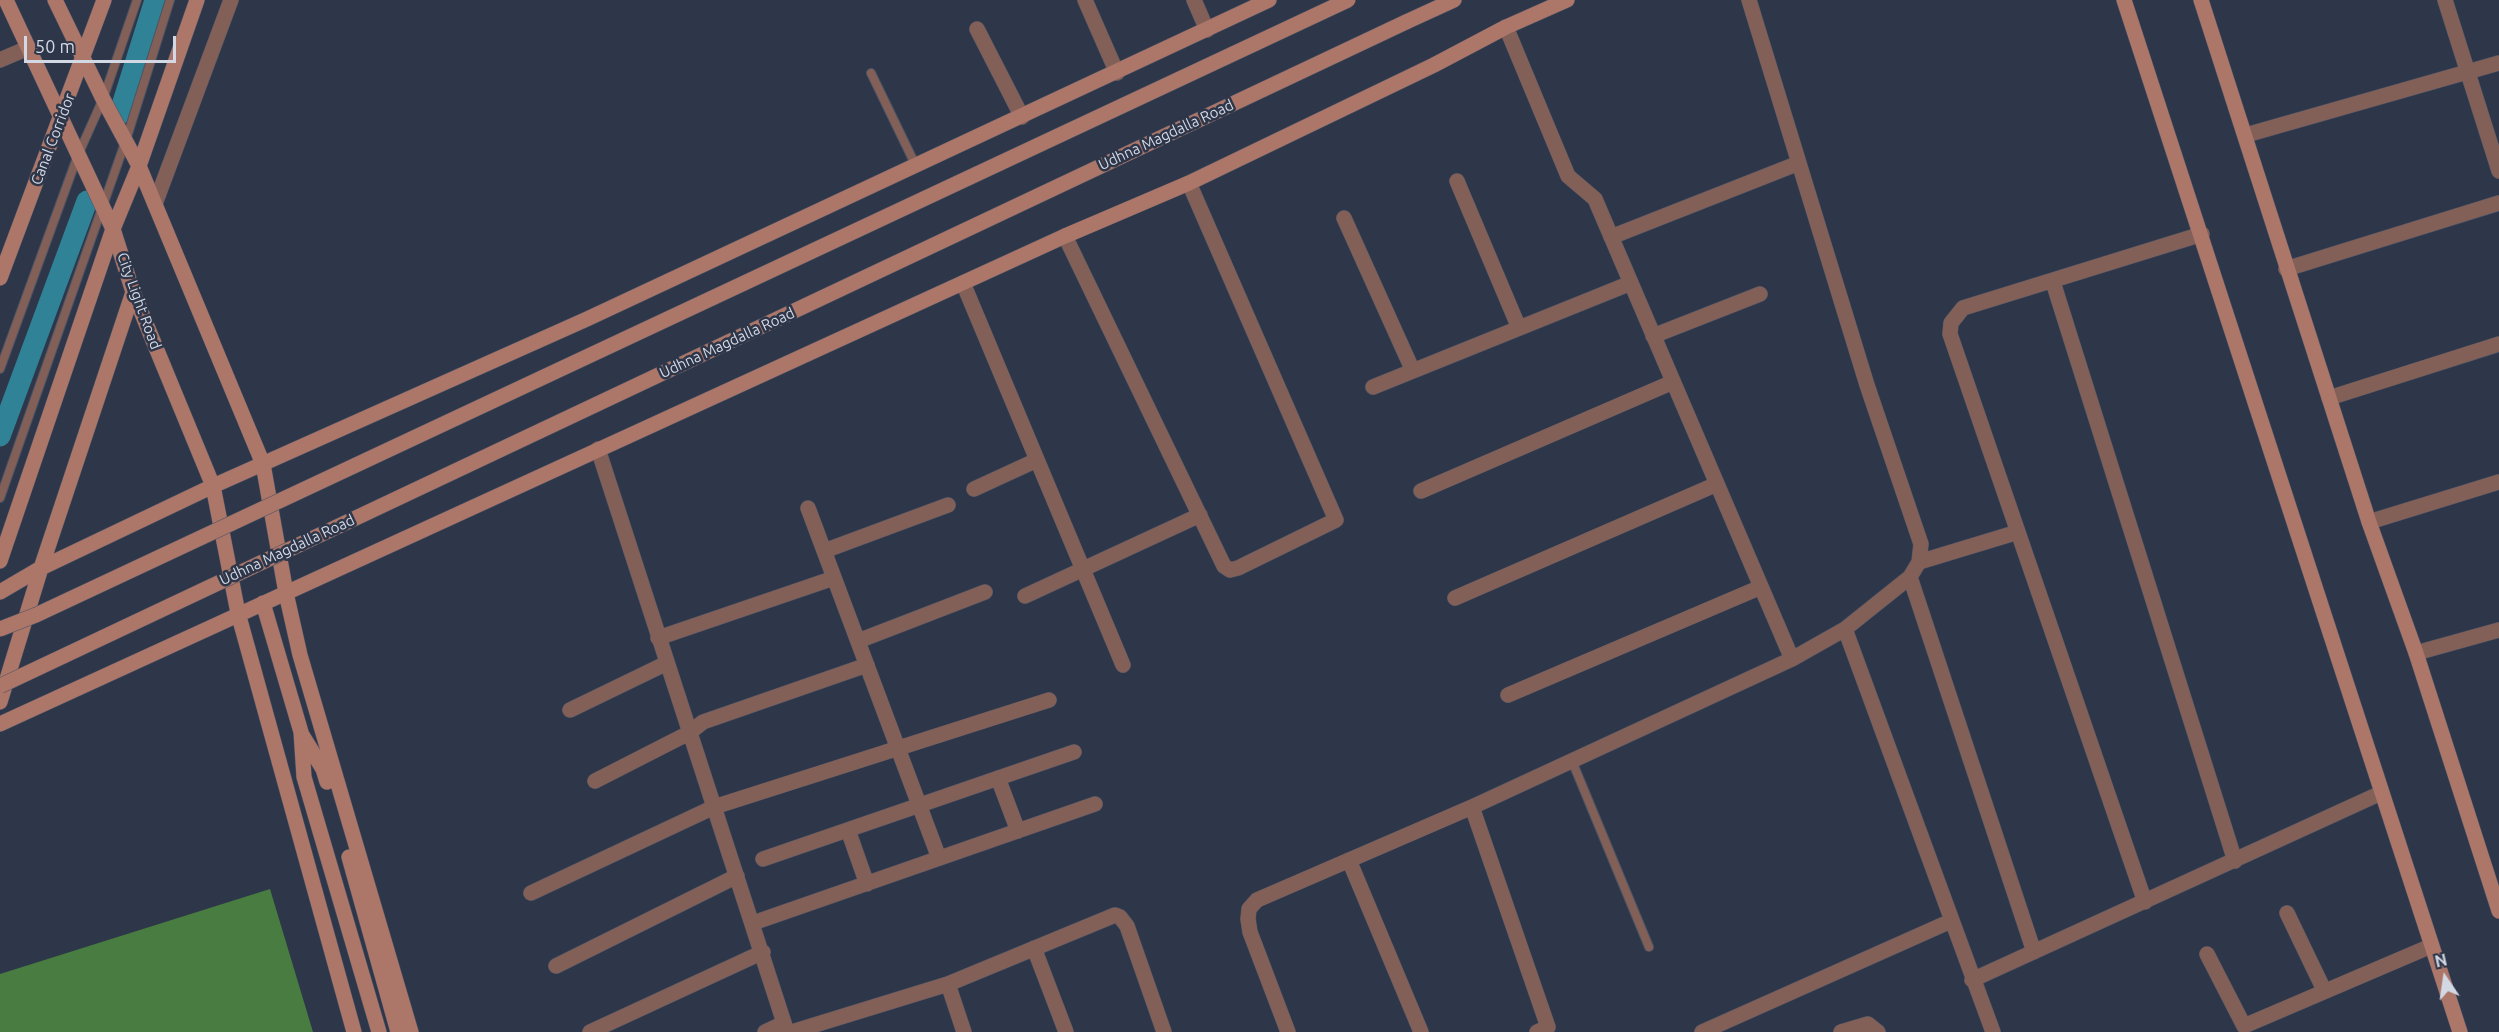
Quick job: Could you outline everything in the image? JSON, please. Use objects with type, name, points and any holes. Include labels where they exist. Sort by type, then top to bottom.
[{"type":"street","name":"City Light Road","points":[[6,0],[113,229],[133,292],[213,486],[238,613],[354,1032]]},
{"type":"street","points":[[55,0],[103,99],[139,166],[263,464],[286,593],[300,655],[411,1032]]},
{"type":"street","name":"Canal Corridor","points":[[0,278],[6,246],[60,118],[104,0]]},
{"type":"street","points":[[0,561],[113,229],[139,166],[197,0]]},
{"type":"street","points":[[155,204],[231,0]]},
{"type":"street","points":[[1085,0],[1117,73]]},
{"type":"street","points":[[1194,0],[1208,30]]},
{"type":"street","points":[[0,592],[40,568],[213,486],[587,320],[1269,0]]},
{"type":"street","points":[[0,629],[47,610],[1348,0]]},
{"type":"street","name":"Udhna Magdalla Road","points":[[0,686],[1454,0]]},
{"type":"street","points":[[0,724],[1065,236],[1189,183],[1434,65],[1506,27],[1567,0]]},
{"type":"street","points":[[1288,1032],[1250,932],[1248,919],[1250,909],[1257,900],[1472,807],[1792,659],[1845,630],[1910,577],[1919,562],[1921,544],[1867,385],[1749,0]]},
{"type":"street","points":[[2124,0],[2460,1032]]},
{"type":"street","points":[[2201,0],[2246,135],[2286,269],[2369,522],[2416,653],[2499,911]]},
{"type":"street","points":[[2445,0],[2499,171]]},
{"type":"street","points":[[1506,27],[1568,176],[1595,199],[1792,659]]},
{"type":"street","points":[[977,28],[1022,117]]},
{"type":"street","points":[[0,60],[28,48]]},
{"type":"street","points":[[2246,135],[2499,63]]},
{"type":"street","points":[[1611,237],[1799,163]]},
{"type":"street","points":[[1456,181],[1519,328]]},
{"type":"street","points":[[1065,236],[1224,566],[1230,570],[1336,520],[1189,183]]},
{"type":"street","points":[[2286,269],[2499,203]]},
{"type":"street","points":[[1344,218],[1413,371]]},
{"type":"street","points":[[2145,902],[1950,334],[1951,324],[1963,308],[2202,234]]},
{"type":"street","points":[[2053,282],[2235,861]]},
{"type":"street","points":[[963,283],[1123,665]]},
{"type":"street","points":[[1373,387],[1631,283]]},
{"type":"street","points":[[0,702],[40,568],[133,292]]},
{"type":"street","points":[[1653,336],[1760,294]]},
{"type":"street","points":[[2329,398],[2499,344]]},
{"type":"street","points":[[1421,491],[1673,382]]},
{"type":"street","points":[[598,449],[666,663],[788,1029]]},
{"type":"street","points":[[974,489],[1037,460]]},
{"type":"street","points":[[2369,522],[2499,482]]},
{"type":"street","points":[[1455,598],[1717,484]]},
{"type":"street","points":[[824,551],[948,505]]},
{"type":"street","points":[[808,508],[939,858]]},
{"type":"street","points":[[1025,596],[1200,515]]},
{"type":"street","points":[[1919,562],[2018,532]]},
{"type":"street","points":[[1910,577],[2034,952]]},
{"type":"street","points":[[658,638],[834,578]]},
{"type":"street","points":[[1508,695],[1761,587]]},
{"type":"street","points":[[858,641],[985,592]]},
{"type":"street","points":[[263,603],[301,732],[304,777],[379,1032]]},
{"type":"street","points":[[1845,630],[1993,1032]]},
{"type":"street","points":[[2416,653],[2499,630]]},
{"type":"street","points":[[570,710],[666,663]]},
{"type":"street","points":[[595,781],[689,733],[703,722],[867,665]]},
{"type":"street","points":[[531,893],[714,807],[1049,700]]},
{"type":"street","points":[[301,732],[323,768],[398,1032]]},
{"type":"street","points":[[763,859],[1074,752]]},
{"type":"street","points":[[998,778],[1018,831]]},
{"type":"street","points":[[1972,980],[2381,793]]},
{"type":"street","points":[[753,923],[1095,804]]},
{"type":"street","points":[[1472,807],[1548,1027],[1537,1032]]},
{"type":"street","points":[[848,830],[867,884]]},
{"type":"street","points":[[1349,860],[1421,1032]]},
{"type":"street","points":[[556,966],[737,876]]},
{"type":"street","points":[[2287,912],[2324,990]]},
{"type":"street","points":[[765,1032],[788,1029],[948,984],[1109,916],[1120,917],[1127,926],[1164,1032]]},
{"type":"street","points":[[1702,1032],[1951,921]]},
{"type":"street","points":[[2208,954],[2238,1029],[2324,990],[2431,946]]},
{"type":"street","points":[[1034,948],[1066,1032]]},
{"type":"street","points":[[590,1032],[763,952]]},
{"type":"street","points":[[948,984],[964,1032]]},
{"type":"street","points":[[1841,1032],[1868,1024],[1878,1032]]},
{"type":"lane","points":[[0,369],[78,155],[103,99],[137,0]]},
{"type":"lane","points":[[0,498],[126,140],[170,0]]},
{"type":"lane","points":[[871,73],[916,166]]},
{"type":"lane","points":[[1572,761],[1649,947]]},
{"type":"green space","points":[[270,889],[313,1032],[0,1032],[0,974]]},
{"type":"waterway","points":[[119,115],[155,0]]},
{"type":"waterway","points":[[0,436],[87,201]]}]
